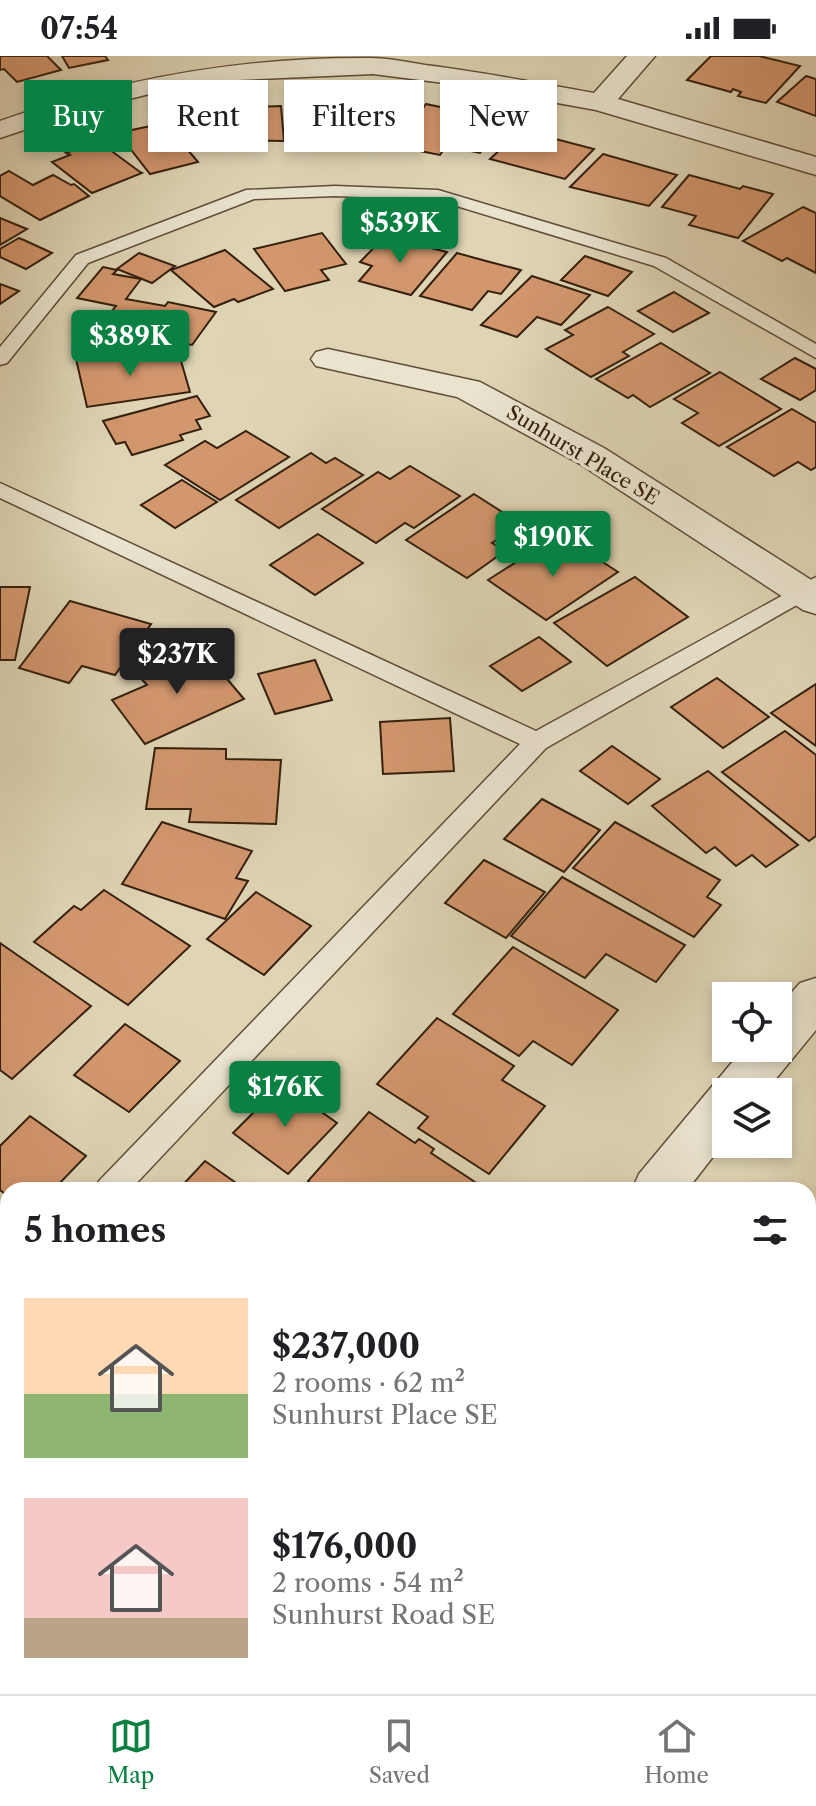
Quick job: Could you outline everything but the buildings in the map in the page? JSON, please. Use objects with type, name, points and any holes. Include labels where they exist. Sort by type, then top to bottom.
[{"type":"street","points":[[600,102],[642,56]]},
{"type":"street","points":[[0,130],[68,106],[169,81],[268,70],[373,66],[452,76],[600,102],[816,166]]},
{"type":"street","name":"Sunhurst Place SE","points":[[328,359],[468,389],[592,456],[812,592]]},
{"type":"street","points":[[792,1025],[816,997]]},
{"type":"street","points":[[747,1078],[761,1062]]},
{"type":"street","points":[[663,1182],[712,1121]]},
{"type":"lane","points":[[0,359],[82,259],[252,194],[335,191],[438,195],[660,262],[816,352]]},
{"type":"lane","points":[[0,490],[537,742]]},
{"type":"lane","points":[[118,1182],[537,742],[812,592]]}]
